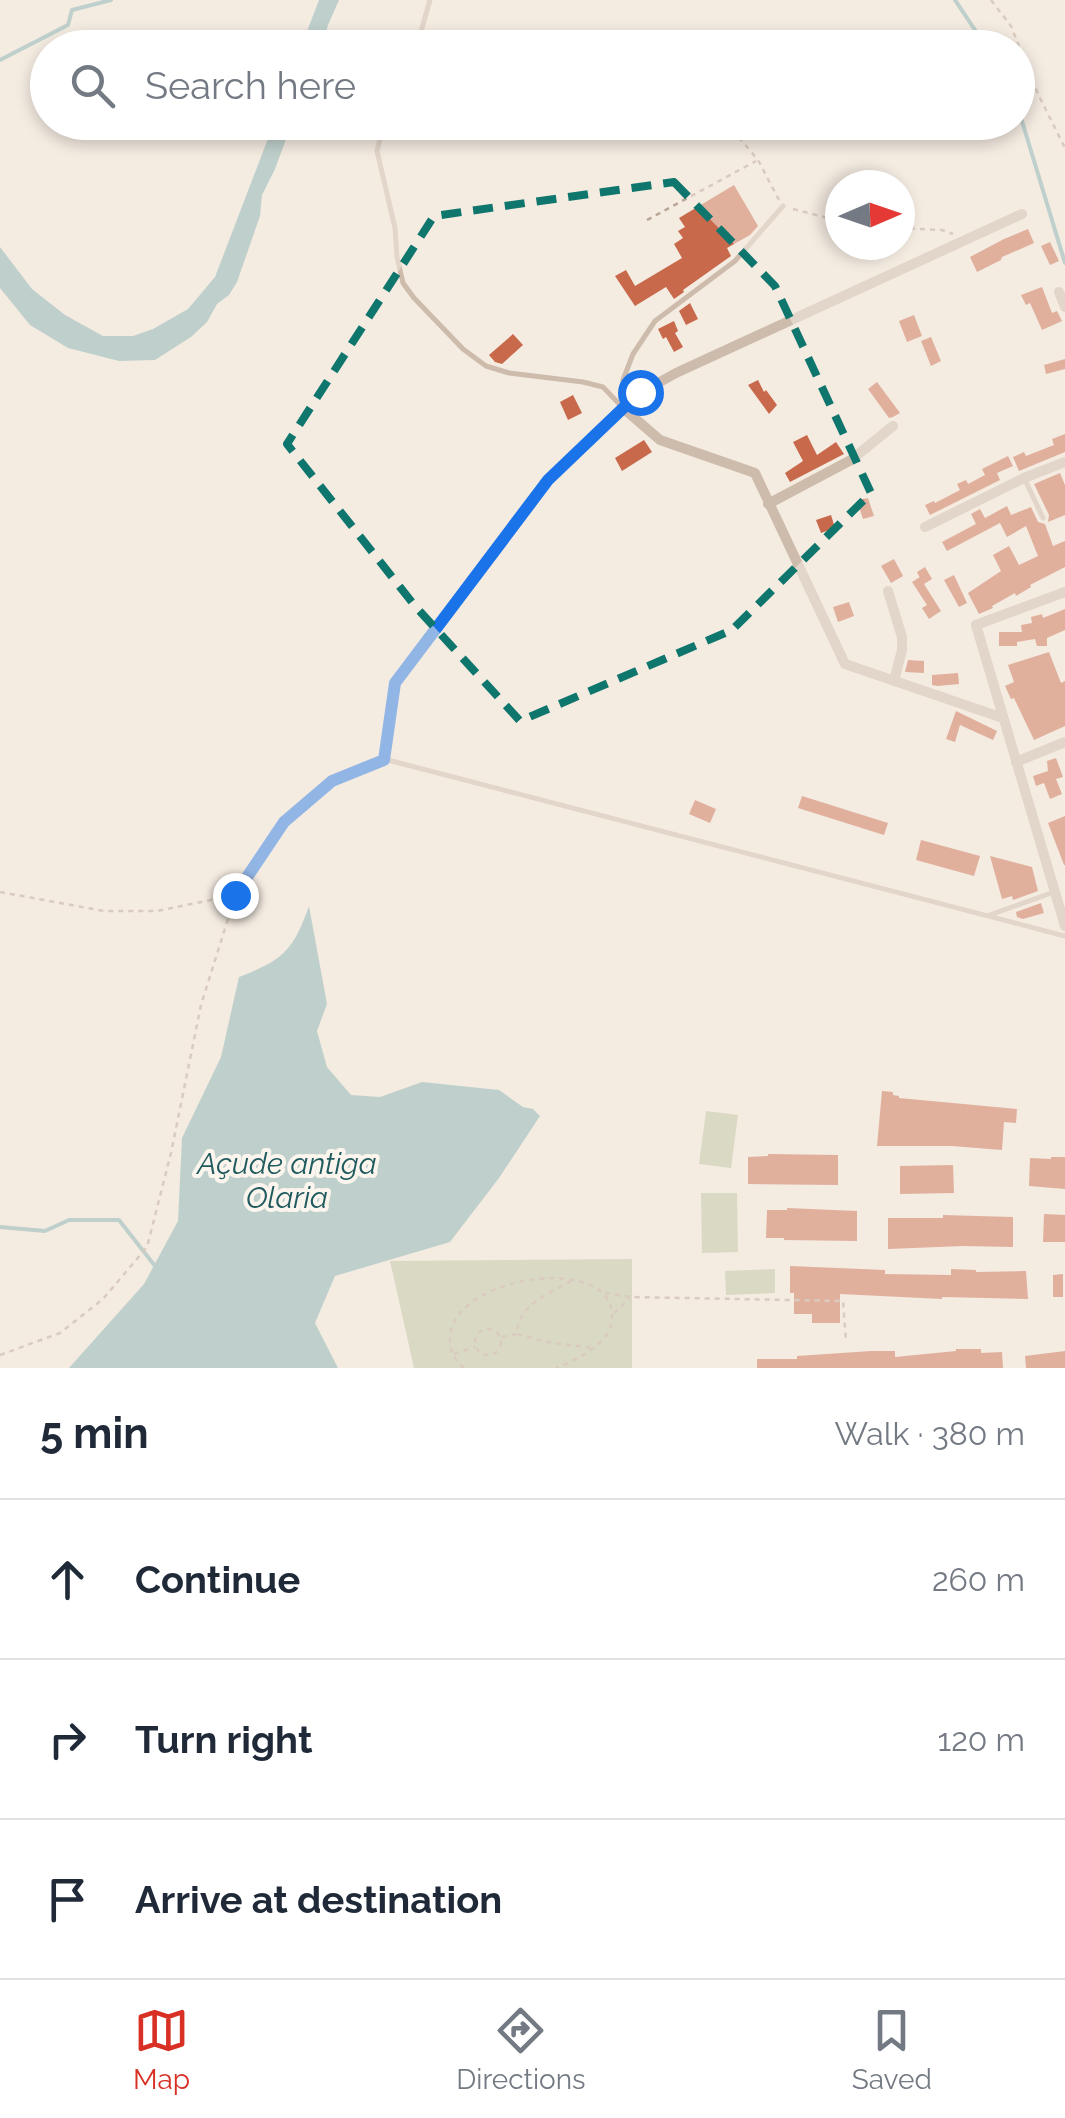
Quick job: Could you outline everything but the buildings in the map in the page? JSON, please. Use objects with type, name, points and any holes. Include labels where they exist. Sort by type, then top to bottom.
[{"type":"street","points":[[1003,718],[845,664],[754,474],[660,440],[622,408],[640,392],[676,373],[1022,214]]},
{"type":"street","points":[[1059,292],[1065,307]]},
{"type":"street","points":[[768,504],[851,460],[894,426]]},
{"type":"street","points":[[924,527],[1065,462]]},
{"type":"street","points":[[888,590],[902,637],[894,681]]},
{"type":"street","points":[[1065,592],[976,625],[1016,762],[1060,889],[1065,926]]},
{"type":"street","points":[[1016,762],[1065,742]]},
{"type":"lane","points":[[421,30],[430,0]]},
{"type":"lane","points":[[380,140],[377,151],[395,228],[396,257],[403,283],[414,298],[463,350],[486,366],[603,387],[622,408]]},
{"type":"lane","points":[[622,408],[623,380],[633,354],[656,322],[735,262],[783,206]]},
{"type":"lane","points":[[1024,478],[1044,518]]},
{"type":"lane","points":[[235,895],[284,822],[332,781],[384,760],[1065,936]]},
{"type":"lane","points":[[988,916],[1060,889]]},
{"type":"path","points":[[991,0],[1013,30]]},
{"type":"path","points":[[1035,86],[1065,148]]},
{"type":"path","points":[[741,140],[758,160],[783,206],[825,218]]},
{"type":"path","points":[[647,220],[758,160]]},
{"type":"path","points":[[915,229],[942,230],[969,240]]},
{"type":"path","points":[[384,760],[395,683],[548,480],[622,408]]},
{"type":"path","points":[[0,892],[104,911],[157,910],[235,895],[200,1004],[171,1152],[147,1247],[104,1298],[60,1333],[0,1356]]},
{"type":"path","points":[[464,1368],[449,1347],[452,1325],[465,1308],[481,1296],[518,1281],[554,1278],[631,1297],[843,1301],[846,1341]]},
{"type":"path","points":[[517,1334],[517,1322],[531,1304],[572,1281]]},
{"type":"path","points":[[556,1368],[593,1348],[605,1336],[612,1315],[603,1293]]},
{"type":"path","points":[[612,1315],[631,1297]]},
{"type":"path","points":[[492,1329],[501,1338],[499,1350],[491,1354],[481,1353],[476,1346],[475,1339],[482,1330],[492,1329]]},
{"type":"path","points":[[501,1338],[517,1334],[593,1348]]},
{"type":"path","points":[[452,1354],[476,1346]]},
{"type":"highlighted area","points":[[674,182],[775,286],[871,493],[732,630],[520,721],[415,606],[287,444],[434,216]]},
{"type":"green space","points":[[706,1111],[738,1115],[731,1168],[699,1164]]},
{"type":"green space","points":[[701,1193],[737,1193],[738,1252],[702,1253]]},
{"type":"green space","points":[[632,1259],[632,1368],[414,1368],[390,1261]]},
{"type":"green space","points":[[775,1269],[775,1293],[726,1295],[725,1271]]},
{"type":"water","points":[[319,0],[339,0],[327,30],[308,30]]},
{"type":"water","points":[[267,140],[286,140],[262,195],[260,216],[237,282],[207,322],[155,360],[119,361],[68,348],[30,325],[0,288],[0,247],[32,289],[65,315],[103,336],[133,336],[153,329],[188,309],[215,277]]},
{"type":"water","name":"Açude antiga Olaria","points":[[309,906],[327,1004],[317,1031],[327,1067],[351,1095],[380,1097],[422,1082],[499,1090],[540,1116],[450,1242],[335,1276],[315,1323],[338,1368],[69,1368],[144,1284],[178,1221],[182,1138],[221,1057],[239,977],[284,952],[298,934]]},
{"type":"waterway","points":[[58,30],[68,25],[72,10],[111,0]]},
{"type":"waterway","points":[[955,0],[975,30]]},
{"type":"waterway","points":[[0,60],[30,45]]},
{"type":"waterway","points":[[1028,140],[1065,263]]},
{"type":"waterway","points":[[0,1227],[45,1231],[69,1220],[119,1220],[155,1266]]},
{"type":"route","points":[[235,895],[284,822],[332,781],[384,760],[395,683],[548,480],[640,392]]}]
